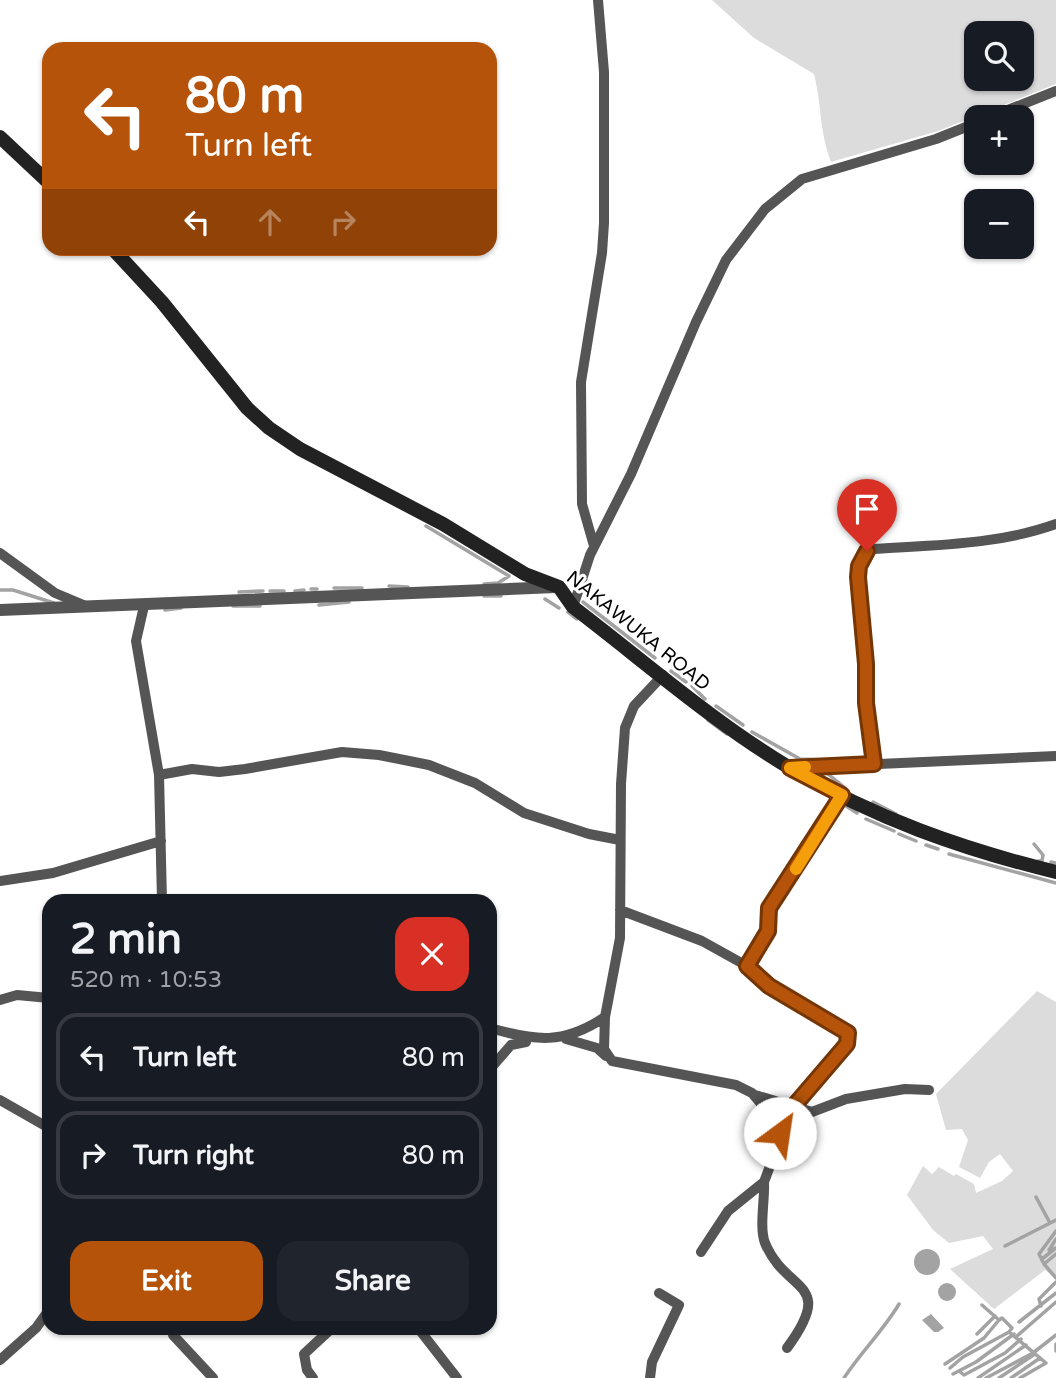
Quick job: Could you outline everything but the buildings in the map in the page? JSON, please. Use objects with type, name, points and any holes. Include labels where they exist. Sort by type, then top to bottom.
[{"type":"main road","points":[[0,137],[42,176]]},
{"type":"main road","name":"NAKAWUKA ROAD","points":[[119,256],[162,302],[247,408],[269,428],[308,454],[443,524],[525,574],[559,587],[573,607],[790,768],[927,835],[988,855],[1056,872]]},
{"type":"street","points":[[594,546],[582,504],[581,382],[601,264],[604,223],[604,72],[598,0]]},
{"type":"street","points":[[1020,105],[1056,91]]},
{"type":"street","points":[[573,607],[594,546],[631,474],[726,260],[765,209],[802,180],[916,146],[964,128]]},
{"type":"street","points":[[874,764],[866,703],[866,664],[859,596],[859,566],[863,555],[873,550],[959,543],[1035,532],[1056,524]]},
{"type":"street","points":[[0,553],[55,593],[87,606]]},
{"type":"street","points":[[0,610],[559,587]]},
{"type":"street","points":[[137,626],[148,612],[172,604]]},
{"type":"street","points":[[144,606],[137,626],[136,641],[159,775],[162,894]]},
{"type":"street","points":[[612,1061],[604,1049],[605,1017],[620,938],[621,784],[627,719],[663,675]]},
{"type":"street","points":[[159,775],[192,769],[219,772],[245,769],[342,752],[379,755],[429,765],[475,783],[524,813],[620,841]]},
{"type":"street","points":[[790,768],[1056,756]]},
{"type":"street","points":[[747,966],[768,931],[769,908],[842,795]]},
{"type":"street","points":[[0,881],[53,873],[161,841]]},
{"type":"street","points":[[620,910],[702,942],[747,966],[769,986],[848,1033],[847,1044],[837,1058],[782,1121],[764,1182],[764,1240],[780,1266],[803,1287],[808,1300],[808,1313],[803,1326],[787,1348]]},
{"type":"street","points":[[0,1000],[16,995],[42,997]]},
{"type":"street","points":[[497,1030],[521,1037],[557,1040],[584,1031],[605,1017]]},
{"type":"street","points":[[497,1061],[511,1045],[567,1039],[597,1048],[612,1061],[736,1085],[752,1093],[812,1112],[825,1110],[846,1099],[905,1088],[929,1090]]},
{"type":"street","points":[[752,1093],[772,1115],[780,1133]]},
{"type":"street","points":[[0,1100],[42,1124]]},
{"type":"street","points":[[701,1252],[728,1211],[764,1182]]},
{"type":"street","points":[[650,1378],[652,1362],[669,1332],[679,1305],[659,1293]]},
{"type":"street","points":[[0,1360],[42,1320]]},
{"type":"street","points":[[173,1335],[214,1378]]},
{"type":"street","points":[[313,1378],[307,1370],[304,1354],[324,1335]]},
{"type":"street","points":[[423,1335],[457,1378]]},
{"type":"shaded area","points":[[712,0],[1056,0],[1056,84],[1003,105],[964,105],[964,121],[938,131],[831,162],[824,139],[814,74],[754,38]]},
{"type":"shaded area","points":[[1037,991],[1056,1002],[1056,1279],[1045,1270],[994,1309],[950,1269],[993,1249],[983,1236],[949,1243],[933,1230],[907,1195],[923,1166],[932,1174],[939,1167],[954,1176],[956,1174],[974,1184],[976,1193],[1002,1181],[1013,1171],[1000,1154],[989,1162],[980,1178],[959,1167],[968,1140],[962,1129],[946,1130],[936,1094]]},
{"type":"shaded area","points":[[927,1249],[936,1253],[940,1262],[936,1271],[927,1275],[918,1271],[914,1262],[918,1253]]},
{"type":"shaded area","points":[[943,1283],[951,1283],[956,1292],[954,1299],[943,1301],[938,1296],[938,1288]]},
{"type":"shaded area","points":[[931,1314],[944,1328],[938,1332],[934,1332],[922,1320]]},
{"type":"waterway","points":[[426,526],[509,576],[498,583],[484,584]]},
{"type":"waterway","points":[[389,586],[408,587]]},
{"type":"waterway","points":[[334,588],[362,588]]},
{"type":"waterway","points":[[311,589],[317,589]]},
{"type":"waterway","points":[[0,590],[13,590],[54,603]]},
{"type":"waterway","points":[[295,591],[304,590]]},
{"type":"waterway","points":[[239,592],[263,591]]},
{"type":"waterway","points":[[270,591],[284,591]]},
{"type":"waterway","points":[[484,596],[501,596]]},
{"type":"waterway","points":[[545,599],[559,608]]},
{"type":"waterway","points":[[319,605],[349,602]]},
{"type":"waterway","points":[[583,602],[655,658]]},
{"type":"waterway","points":[[233,606],[260,606]]},
{"type":"waterway","points":[[165,610],[181,608]]},
{"type":"waterway","points":[[568,612],[577,619]]},
{"type":"waterway","points":[[671,671],[686,682]]},
{"type":"waterway","points":[[692,686],[705,699]]},
{"type":"waterway","points":[[716,706],[743,725]]},
{"type":"waterway","points":[[708,720],[727,734]]},
{"type":"waterway","points":[[752,732],[800,759],[827,760]]},
{"type":"waterway","points":[[828,774],[844,787]]},
{"type":"waterway","points":[[873,802],[896,814]]},
{"type":"waterway","points":[[843,804],[857,813]]},
{"type":"waterway","points":[[866,819],[894,831]]},
{"type":"waterway","points":[[899,834],[916,841]]},
{"type":"waterway","points":[[1034,844],[1043,855],[1042,861],[1038,861]]},
{"type":"waterway","points":[[926,845],[938,849]]},
{"type":"waterway","points":[[949,854],[1056,883]]},
{"type":"waterway","points":[[1051,862],[1056,863]]},
{"type":"waterway","points":[[1036,1197],[1050,1223]]},
{"type":"waterway","points":[[1005,1246],[1056,1220]]},
{"type":"waterway","points":[[1044,1264],[1039,1254],[1056,1231]]},
{"type":"waterway","points":[[1042,1259],[1056,1248],[1049,1250],[1056,1239]]},
{"type":"waterway","points":[[1056,1254],[1044,1264],[1056,1278]]},
{"type":"waterway","points":[[1041,1306],[1039,1299],[1056,1282]]},
{"type":"waterway","points":[[1019,1322],[1056,1293]]},
{"type":"waterway","points":[[1017,1336],[1056,1302]]},
{"type":"waterway","points":[[844,1378],[899,1304]]},
{"type":"waterway","points":[[982,1305],[999,1320],[1002,1318],[1012,1328],[1009,1332],[1046,1363],[1020,1378]]},
{"type":"waterway","points":[[977,1334],[995,1316]]},
{"type":"waterway","points":[[945,1364],[984,1338],[999,1320]]},
{"type":"waterway","points":[[950,1368],[963,1357],[1009,1332]]},
{"type":"waterway","points":[[953,1374],[976,1362],[1014,1334]]},
{"type":"waterway","points":[[986,1378],[1033,1353],[1056,1335]]},
{"type":"waterway","points":[[959,1371],[964,1375],[1005,1353],[1021,1339]]},
{"type":"waterway","points":[[1056,1344],[1056,1351]]},
{"type":"waterway","points":[[978,1378],[1026,1345]]},
{"type":"waterway","points":[[999,1378],[1035,1354]]},
{"type":"waterway","points":[[1011,1378],[1040,1358]]},
{"type":"slow traffic","points":[[796,869],[842,795],[790,768],[805,767]]},
{"type":"route","points":[[780,1133],[782,1121],[787,1114],[847,1044],[848,1033],[840,1025],[769,986],[747,966],[752,953],[770,926],[769,908],[842,795],[790,768],[874,764],[866,703],[866,664],[858,577],[859,566],[867,551]]}]
